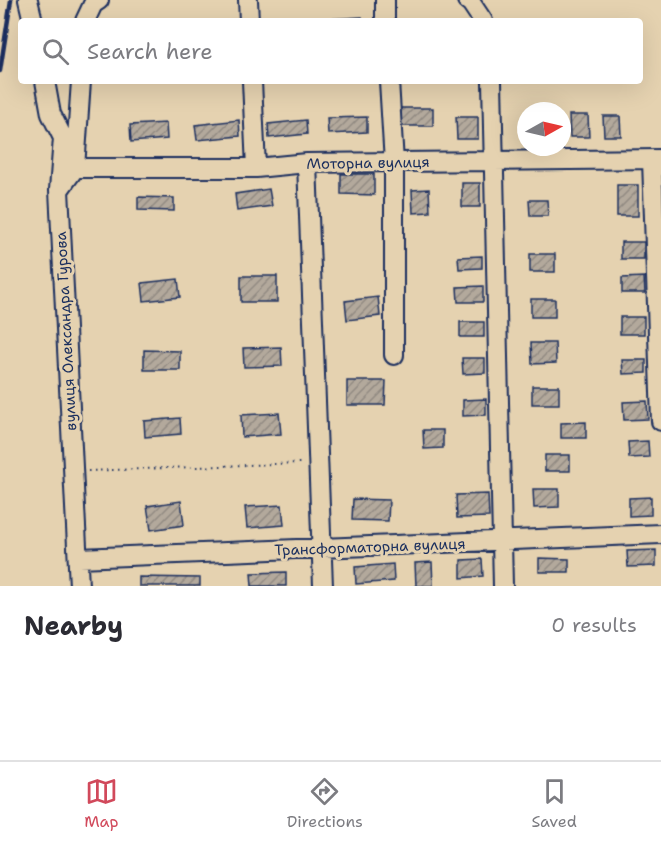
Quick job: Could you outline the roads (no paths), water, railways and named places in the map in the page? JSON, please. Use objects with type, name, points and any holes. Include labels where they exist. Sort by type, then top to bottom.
[{"type":"street","points":[[28,0],[32,18]]},
{"type":"street","points":[[248,0],[249,18]]},
{"type":"street","points":[[385,0],[386,18]]},
{"type":"street","points":[[467,0],[481,18]]},
{"type":"street","points":[[88,18],[96,2]]},
{"type":"street","name":"вулиця Олександра Гурова","points":[[46,84],[51,114],[63,138],[59,190],[79,586]]},
{"type":"street","points":[[59,190],[75,168],[81,84]]},
{"type":"street","points":[[252,84],[256,168]]},
{"type":"street","points":[[389,84],[394,163],[394,355]]},
{"type":"street","points":[[492,84],[503,586]]},
{"type":"street","points":[[656,159],[661,421]]},
{"type":"street","name":"Моторна вулиця","points":[[75,168],[256,168],[307,163],[656,159]]},
{"type":"street","points":[[307,163],[323,586]]},
{"type":"street","name":"Трансформаторна вулиця","points":[[79,558],[661,534]]},
{"type":"railway","points":[[0,71],[11,0]]}]
